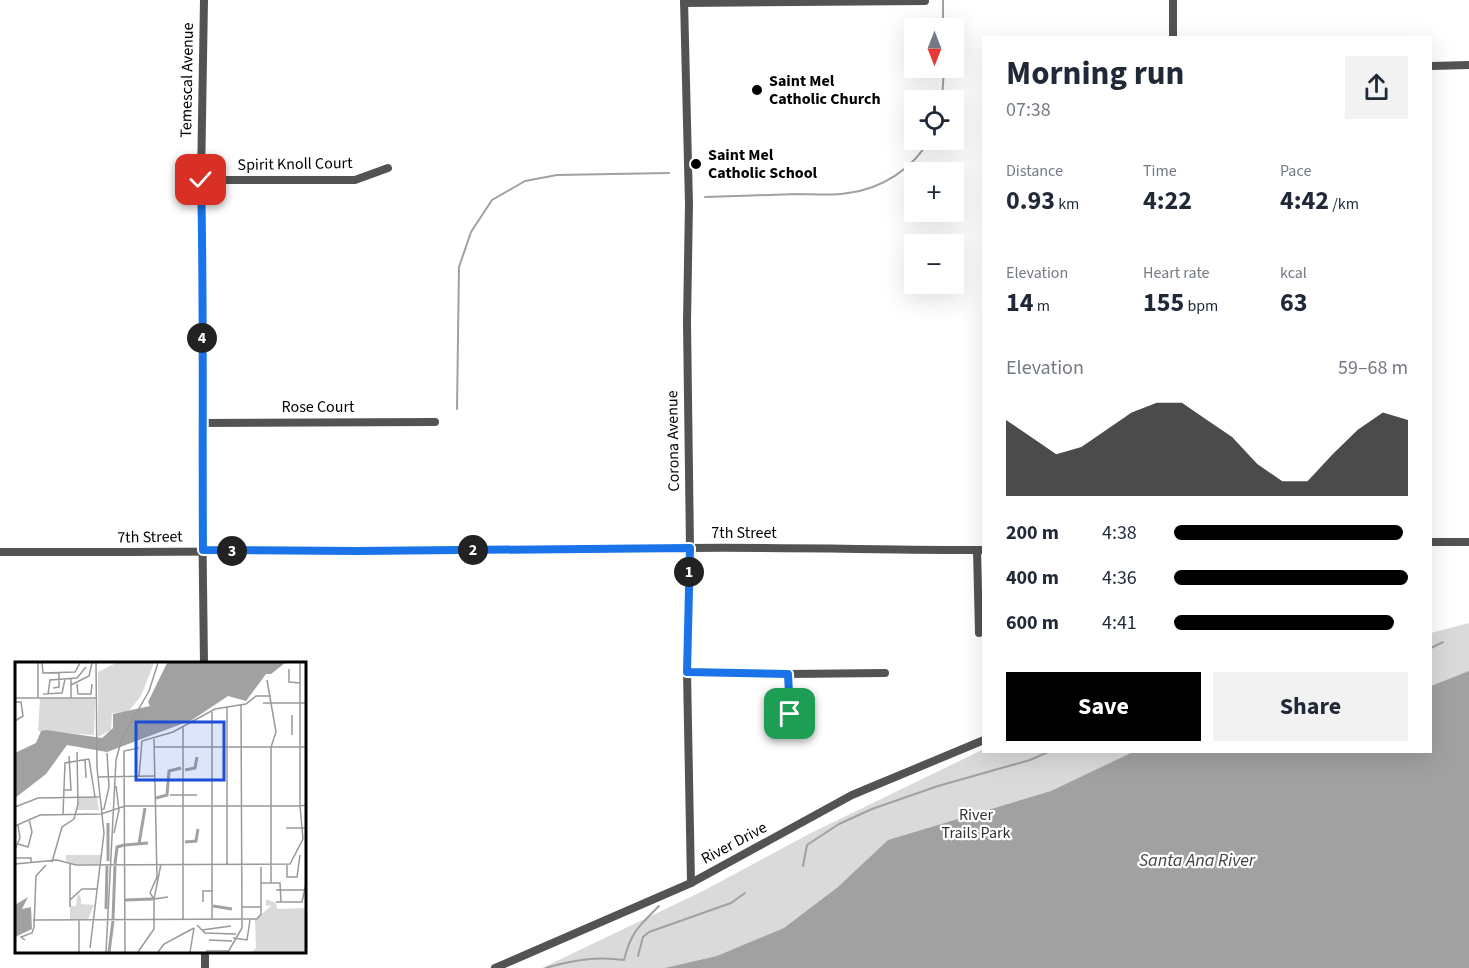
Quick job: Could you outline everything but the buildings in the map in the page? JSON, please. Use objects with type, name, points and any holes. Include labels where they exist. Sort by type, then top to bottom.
[{"type":"street","name":"Temescal Avenue","points":[[204,0],[201,180],[204,662]]},
{"type":"street","points":[[1173,0],[1173,36]]},
{"type":"street","points":[[684,1],[925,1]]},
{"type":"street","name":"Corona Avenue","points":[[684,1],[689,204],[687,333],[690,548],[687,672],[691,883]]},
{"type":"street","points":[[1432,66],[1469,65]]},
{"type":"street","name":"Spirit Knoll Court","points":[[201,180],[354,180],[388,168]]},
{"type":"street","name":"Rose Court","points":[[201,423],[435,422]]},
{"type":"street","points":[[1432,542],[1469,542]]},
{"type":"street","name":"7th Street","points":[[0,552],[162,553],[203,550],[690,548],[980,550]]},
{"type":"street","points":[[980,550],[980,633]]},
{"type":"street","points":[[687,672],[788,674],[885,672]]},
{"type":"street","points":[[788,674],[790,714]]},
{"type":"street","name":"River Drive","points":[[495,968],[691,883],[852,795],[982,741]]},
{"type":"green space","points":[[1469,623],[1469,715],[1432,722],[1432,633]]},
{"type":"green space","name":"River Trails Park","points":[[982,750],[982,753],[1302,753],[711,968],[542,968],[701,892],[809,834]]},
{"type":"water","name":"Santa Ana River","points":[[1469,671],[1469,968],[665,968],[717,956],[784,928],[838,887],[888,840],[1051,791],[1131,753],[1432,753],[1432,686]]},
{"type":"waterway","points":[[943,0],[943,18]]},
{"type":"waterway","points":[[943,78],[943,90]]},
{"type":"waterway","points":[[705,197],[835,194],[860,191],[895,176],[922,150]]},
{"type":"waterway","points":[[457,409],[459,267],[471,232],[492,200],[525,181],[557,175],[669,173]]},
{"type":"waterway","points":[[1432,648],[1443,642]]},
{"type":"waterway","points":[[803,866],[807,845],[839,824],[872,809],[938,786],[1030,760],[1046,753]]},
{"type":"waterway","points":[[638,956],[643,937],[649,932],[731,903],[745,893]]},
{"type":"waterway","points":[[546,968],[604,958],[624,960],[637,930],[659,906]]},
{"type":"place","name":"Saint Mel Catholic Church","points":[[757,90]]},
{"type":"place","name":"Saint Mel Catholic School","points":[[696,164]]},
{"type":"route","points":[[201,180],[203,550],[690,548],[687,672],[788,674],[790,714]]}]
